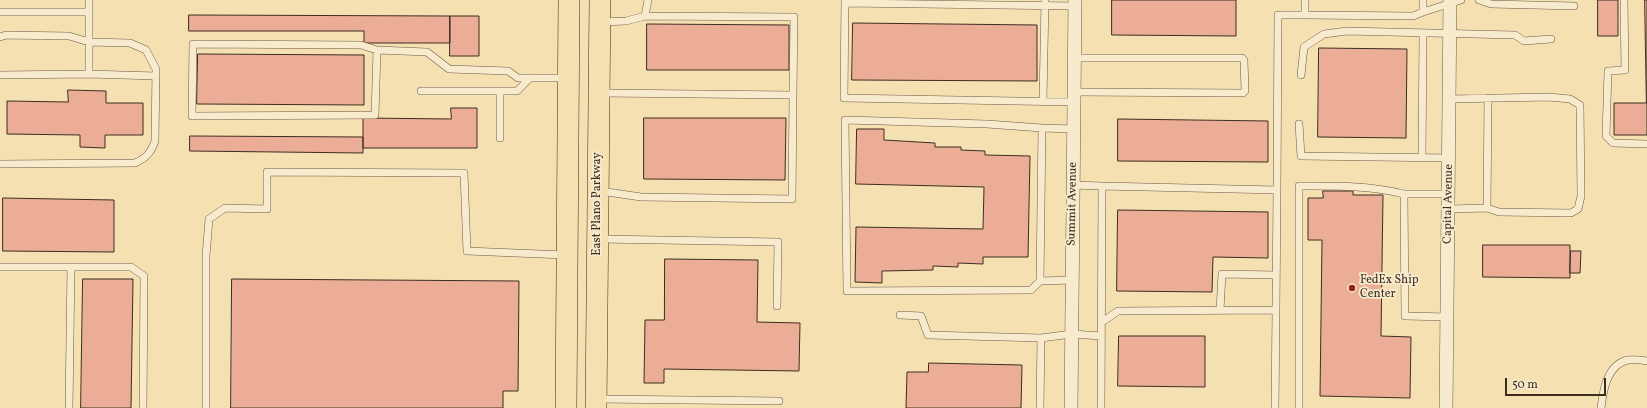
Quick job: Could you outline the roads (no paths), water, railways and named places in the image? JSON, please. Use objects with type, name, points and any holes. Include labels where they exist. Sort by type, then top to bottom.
[{"type":"main road","points":[[569,0],[566,403],[596,403]]},
{"type":"main road","name":"East Plano Parkway","points":[[596,403],[600,0]]},
{"type":"main road","points":[[569,78],[599,93]]},
{"type":"main road","points":[[568,255],[598,239]]},
{"type":"street","name":"Capital Avenue","points":[[1446,408],[1450,158],[1450,34],[1454,1]]},
{"type":"street","name":"Summit Avenue","points":[[1071,408],[1075,3]]},
{"type":"lane","points":[[89,0],[89,74]]},
{"type":"lane","points":[[645,16],[648,0]]},
{"type":"lane","points":[[1305,0],[1305,15]]},
{"type":"lane","points":[[1423,0],[1423,12]]},
{"type":"lane","points":[[1479,0],[1491,4],[1574,6]]},
{"type":"lane","points":[[1624,0],[1625,70],[1608,71],[1606,136],[1613,143],[1647,144]]},
{"type":"lane","points":[[1074,58],[1242,58],[1244,60],[1245,91],[1243,93],[1074,97],[1043,102],[844,98],[845,1],[1075,3]]},
{"type":"lane","points":[[1274,408],[1278,15],[1413,16],[1454,1]]},
{"type":"lane","points":[[1043,102],[1045,3]]},
{"type":"lane","points":[[0,12],[89,12]]},
{"type":"lane","points":[[598,191],[641,197],[792,199],[794,17],[645,16],[626,21],[600,22]]},
{"type":"lane","points":[[1302,75],[1304,47],[1324,34],[1347,31],[1515,36],[1524,41],[1551,39]]},
{"type":"lane","points":[[1422,158],[1423,34]]},
{"type":"lane","points":[[0,37],[69,36],[89,42],[130,43],[139,45],[146,50],[156,69],[155,141],[152,150],[144,159],[135,163],[0,164]]},
{"type":"lane","points":[[377,50],[375,114],[192,116],[193,44],[361,45],[377,50],[427,52],[449,69],[508,71],[518,78],[569,78]]},
{"type":"lane","points":[[0,75],[89,74],[156,76]]},
{"type":"lane","points":[[421,91],[517,91],[530,78]]},
{"type":"lane","points":[[500,91],[500,138]]},
{"type":"lane","points":[[599,93],[793,95]]},
{"type":"lane","points":[[1487,208],[1488,98]]},
{"type":"lane","points":[[1449,209],[1487,208],[1499,212],[1571,213],[1578,209],[1581,196],[1580,105],[1570,99],[1450,99]]},
{"type":"lane","points":[[1072,280],[1040,281],[1031,290],[847,291],[845,120],[987,124],[1074,129]]},
{"type":"lane","points":[[1299,124],[1301,156],[1450,158]]},
{"type":"lane","points":[[1040,281],[1042,128]]},
{"type":"lane","points":[[206,408],[206,256],[209,219],[226,208],[267,209],[267,172],[464,173],[467,251],[568,255]]},
{"type":"lane","points":[[1073,185],[1276,190]]},
{"type":"lane","points":[[1101,408],[1102,186]]},
{"type":"lane","points":[[1299,408],[1299,186],[1354,186],[1386,189],[1404,194],[1449,194]]},
{"type":"lane","points":[[1404,194],[1405,316],[1448,317]]},
{"type":"lane","points":[[598,239],[778,242],[777,306]]},
{"type":"lane","points":[[0,266],[131,268],[144,276],[143,408]]},
{"type":"lane","points":[[69,408],[71,267]]},
{"type":"lane","points":[[1220,310],[1222,274],[1276,275]]},
{"type":"lane","points":[[1102,322],[1118,311],[1276,310]]},
{"type":"lane","points":[[900,315],[921,316],[928,335],[1041,338],[1072,334],[1102,336]]},
{"type":"lane","points":[[1040,408],[1041,338]]},
{"type":"lane","points":[[1601,408],[1606,379],[1617,366],[1627,360],[1647,361]]},
{"type":"lane","points":[[596,403],[779,401]]},
{"type":"place","name":"FedEx Ship Center","points":[[1352,288]]}]
